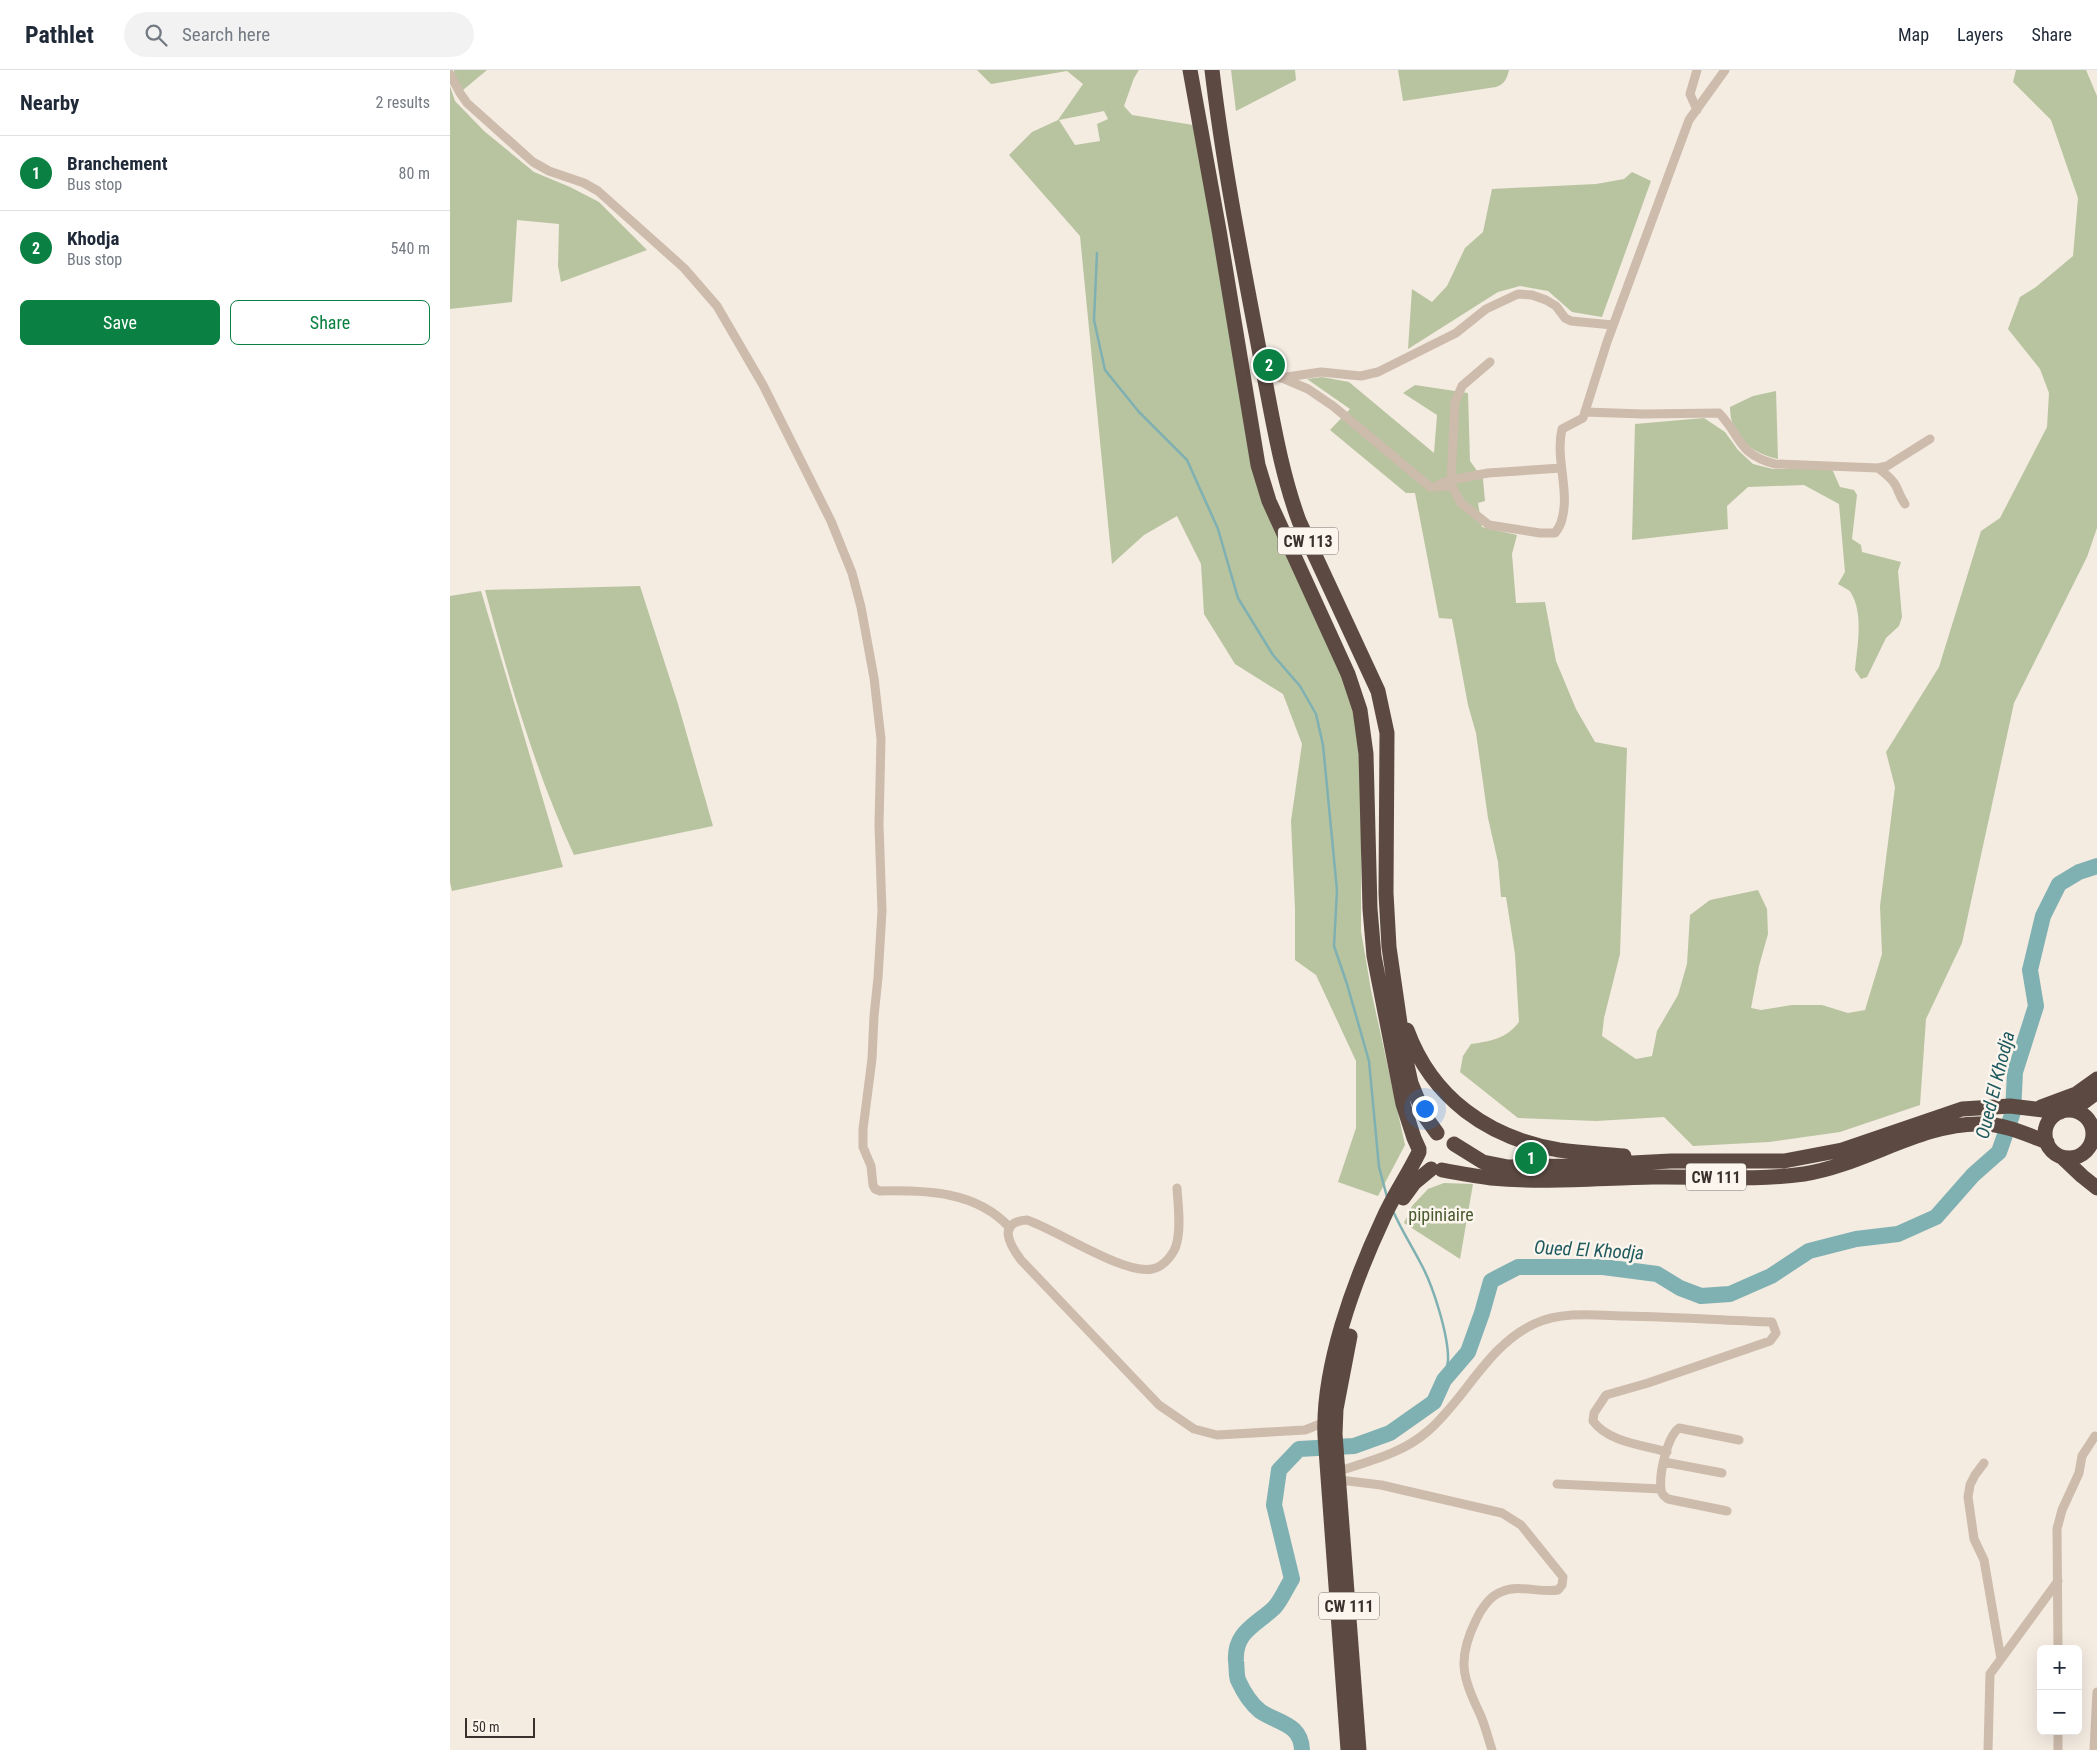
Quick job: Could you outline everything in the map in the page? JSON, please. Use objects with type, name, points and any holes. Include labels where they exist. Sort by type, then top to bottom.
[{"type":"highway","points":[[1190,70],[1258,465],[1269,501],[1348,674],[1360,710],[1366,754],[1370,909],[1374,956],[1403,1104],[1422,1163],[1437,1169]]},
{"type":"highway","name":"CW 113","points":[[1212,70],[1244,274],[1289,495],[1299,521],[1378,691],[1387,733],[1387,914],[1398,1005]]},
{"type":"highway","points":[[1398,1005],[1404,1051],[1411,1083],[1424,1115],[1437,1133],[1448,1136],[1454,1144],[1455,1157],[1452,1162],[1414,1183],[1398,1199]]},
{"type":"highway","points":[[1398,1005],[1414,1049],[1430,1076],[1451,1100],[1477,1119],[1508,1135],[1558,1150],[1670,1161],[1801,1159],[1861,1144],[1948,1113],[1985,1106],[2067,1111],[2085,1116],[2094,1122],[2092,1143],[2097,1159]]},
{"type":"highway","points":[[2031,1108],[2076,1094],[2097,1079]]},
{"type":"highway","points":[[2097,1092],[2051,1119],[2045,1136],[2053,1151],[2097,1188]]},
{"type":"highway","name":"CW 111","points":[[1437,1169],[1492,1178],[1788,1176],[1847,1163],[1938,1129],[1964,1124],[1983,1124],[2025,1133],[2047,1142]]},
{"type":"highway","points":[[1419,1150],[1426,1138],[1437,1133]]},
{"type":"highway","points":[[2062,1157],[2076,1157],[2082,1154],[2092,1143]]},
{"type":"highway","name":"CW 111","points":[[1454,1144],[1476,1159],[1500,1167],[1574,1166],[1670,1161]]},
{"type":"highway","name":"CW 111","points":[[1359,1750],[1336,1470],[1328,1431],[1336,1409],[1348,1343],[1368,1279],[1387,1221],[1419,1150]]},
{"type":"highway","name":"CW 111","points":[[1336,1470],[1348,1750]]},
{"type":"street","points":[[1697,70],[1690,94],[1697,110]]},
{"type":"street","points":[[1263,370],[1308,390],[1334,406],[1430,487],[1452,486],[1461,503],[1489,525],[1540,533],[1556,533],[1562,520],[1564,502],[1559,441],[1562,429],[1582,418],[1585,412],[1614,325],[1690,120],[1724,70]]},
{"type":"street","points":[[450,74],[467,103],[524,155],[549,171],[584,183],[598,191],[684,268],[707,292],[727,320],[764,385],[831,521],[852,573],[861,607],[874,678],[881,739],[879,824],[882,911],[872,1059],[862,1129],[863,1147],[871,1166],[873,1186],[880,1191],[928,1192],[968,1200],[991,1210],[1010,1228]]},
{"type":"street","points":[[1279,378],[1321,372],[1352,376],[1370,375],[1456,333],[1486,310],[1518,294],[1532,295],[1546,300],[1556,306],[1565,318],[1571,321],[1614,325]]},
{"type":"street","points":[[1450,480],[1455,402],[1462,386],[1490,362]]},
{"type":"street","points":[[1585,412],[1643,414],[1719,413],[1728,422],[1742,447],[1762,460],[1775,464],[1878,468],[1887,466],[1930,439]]},
{"type":"street","points":[[1430,487],[1450,480],[1488,472],[1561,468]]},
{"type":"street","points":[[1878,468],[1896,486],[1898,494],[1905,504]]},
{"type":"street","points":[[1177,1188],[1177,1243],[1170,1257],[1153,1269],[1131,1267],[1115,1261],[1027,1220],[1018,1220],[1010,1228],[1008,1237],[1011,1246],[1021,1260],[1159,1405],[1194,1429],[1217,1435],[1305,1430],[1328,1431]]},
{"type":"street","points":[[1336,1470],[1389,1454],[1428,1432],[1444,1416],[1495,1354],[1515,1335],[1535,1324],[1552,1318],[1582,1315],[1659,1316],[1772,1322],[1776,1333],[1770,1341],[1648,1383],[1606,1394],[1600,1401],[1594,1413],[1593,1421],[1599,1430],[1666,1452]]},
{"type":"street","points":[[1727,1511],[1668,1499],[1663,1495],[1661,1489],[1664,1462],[1674,1432],[1679,1428],[1739,1440]]},
{"type":"street","points":[[2058,1645],[2056,1538],[2059,1519],[2079,1473],[2082,1456],[2095,1436]]},
{"type":"street","points":[[1664,1462],[1722,1473]]},
{"type":"street","points":[[1984,1463],[1970,1485],[1968,1497],[1974,1539],[1984,1560],[2000,1659]]},
{"type":"street","points":[[1336,1470],[1381,1485],[1502,1513],[1521,1525],[1562,1578],[1562,1585],[1558,1590],[1510,1589],[1500,1592],[1490,1599],[1478,1615],[1470,1632],[1465,1655],[1464,1671],[1466,1684],[1480,1715],[1492,1750]]},
{"type":"street","points":[[1557,1484],[1661,1489]]},
{"type":"street","points":[[1988,1750],[1990,1674],[2058,1581]]},
{"type":"street","points":[[2094,1750],[2097,1692]]},
{"type":"street","points":[[2058,1735],[2058,1750]]},
{"type":"green space","points":[[454,70],[487,70],[463,90],[455,79]]},
{"type":"green space","points":[[977,70],[1139,70],[1134,78],[1124,106],[1132,115],[1199,126],[1258,465],[1356,710],[1361,786],[1361,931],[1371,990],[1405,1145],[1378,1196],[1338,1182],[1356,1128],[1356,1061],[1316,975],[1295,960],[1291,821],[1302,744],[1283,694],[1235,664],[1204,614],[1201,564],[1177,516],[1144,535],[1112,564],[1080,236],[1009,155],[1032,132],[1058,120],[1083,84],[1067,71],[991,84]],"holes":[[[1104,111],[1108,119],[1097,124],[1100,141],[1075,145],[1059,120]]]},
{"type":"green space","points":[[1231,70],[1295,70],[1296,80],[1236,111]]},
{"type":"green space","points":[[1398,70],[1509,70],[1502,84],[1496,87],[1403,101]]},
{"type":"green space","points":[[2016,70],[2086,70],[2097,96],[2097,528],[2087,557],[2014,703],[1962,943],[1926,1019],[1920,1105],[1840,1132],[1769,1142],[1693,1146],[1664,1117],[1596,1121],[1518,1118],[1460,1072],[1463,1056],[1471,1044],[1503,1036],[1519,1022],[1515,954],[1506,897],[1501,897],[1498,862],[1488,818],[1476,733],[1468,705],[1452,619],[1439,618],[1415,493],[1406,493],[1330,430],[1350,409],[1307,379],[1322,377],[1349,382],[1434,453],[1437,415],[1403,393],[1415,385],[1468,393],[1470,461],[1483,479],[1485,501],[1478,503],[1482,527],[1517,535],[1512,554],[1516,603],[1545,602],[1556,661],[1576,709],[1595,742],[1627,748],[1620,954],[1604,1018],[1602,1036],[1636,1059],[1652,1056],[1657,1031],[1678,995],[1687,964],[1690,915],[1710,900],[1758,890],[1767,909],[1768,934],[1759,966],[1751,1008],[1761,1010],[1792,1005],[1822,1005],[1848,1013],[1865,1010],[1882,954],[1880,906],[1895,787],[1886,752],[1939,667],[1981,531],[2000,518],[2047,427],[2049,393],[2040,369],[2008,329],[2020,297],[2036,287],[2073,256],[2078,198],[2051,120],[2013,82]]},
{"type":"green space","points":[[450,86],[455,101],[484,131],[534,172],[599,202],[647,250],[561,282],[558,266],[559,224],[517,220],[512,302],[450,309]]},
{"type":"green space","points":[[1632,172],[1651,181],[1602,317],[1572,312],[1548,291],[1520,286],[1498,292],[1408,349],[1412,289],[1432,302],[1447,286],[1465,248],[1483,232],[1492,189],[1596,184],[1624,179]]},
{"type":"green space","points":[[1776,391],[1778,459],[1759,453],[1744,442],[1734,427],[1730,407],[1753,396]]},
{"type":"green space","points":[[1704,418],[1725,432],[1738,450],[1753,464],[1773,469],[1832,469],[1840,487],[1854,490],[1857,495],[1852,539],[1861,545],[1862,552],[1901,562],[1898,571],[1902,617],[1899,626],[1886,638],[1867,677],[1861,679],[1855,670],[1859,621],[1855,601],[1847,589],[1838,584],[1845,572],[1839,504],[1804,485],[1748,487],[1727,506],[1728,529],[1632,540],[1635,424]]},
{"type":"green space","points":[[640,586],[678,704],[713,826],[574,855],[535,758],[513,691],[485,590]]},
{"type":"green space","points":[[481,591],[563,867],[452,891],[450,882],[450,596]]},
{"type":"green space","name":"pipiniaire","points":[[1444,1183],[1473,1184],[1460,1259],[1404,1223],[1412,1206],[1428,1189]]},
{"type":"waterway","points":[[1097,253],[1094,320],[1105,370],[1139,412],[1187,460],[1218,529],[1238,598],[1273,655],[1300,686],[1316,714],[1323,745],[1337,890],[1334,946],[1369,1061],[1379,1167],[1387,1197]]},
{"type":"waterway","name":"Oued El Khodja","points":[[1302,1750],[1301,1741],[1293,1729],[1260,1711],[1247,1697],[1238,1680],[1236,1661],[1236,1651],[1242,1636],[1277,1605],[1292,1579],[1274,1505],[1279,1470],[1299,1449],[1354,1446],[1390,1433],[1434,1402],[1444,1380],[1468,1352],[1491,1281],[1518,1267],[1603,1267],[1657,1274],[1680,1288],[1701,1296],[1730,1294],[1771,1276],[1809,1251],[1856,1239],[1898,1234],[1936,1217],[1973,1175],[1999,1152],[2013,1112],[2015,1072],[2036,1006],[2030,970],[2043,916],[2059,884],[2079,872],[2097,866]]},
{"type":"waterway","points":[[1393,1211],[1425,1272],[1435,1297],[1448,1351],[1444,1380]]},
{"type":"place","name":"Khodja","points":[[1269,365]]},
{"type":"place","name":"Branchement","points":[[1531,1158]]}]
